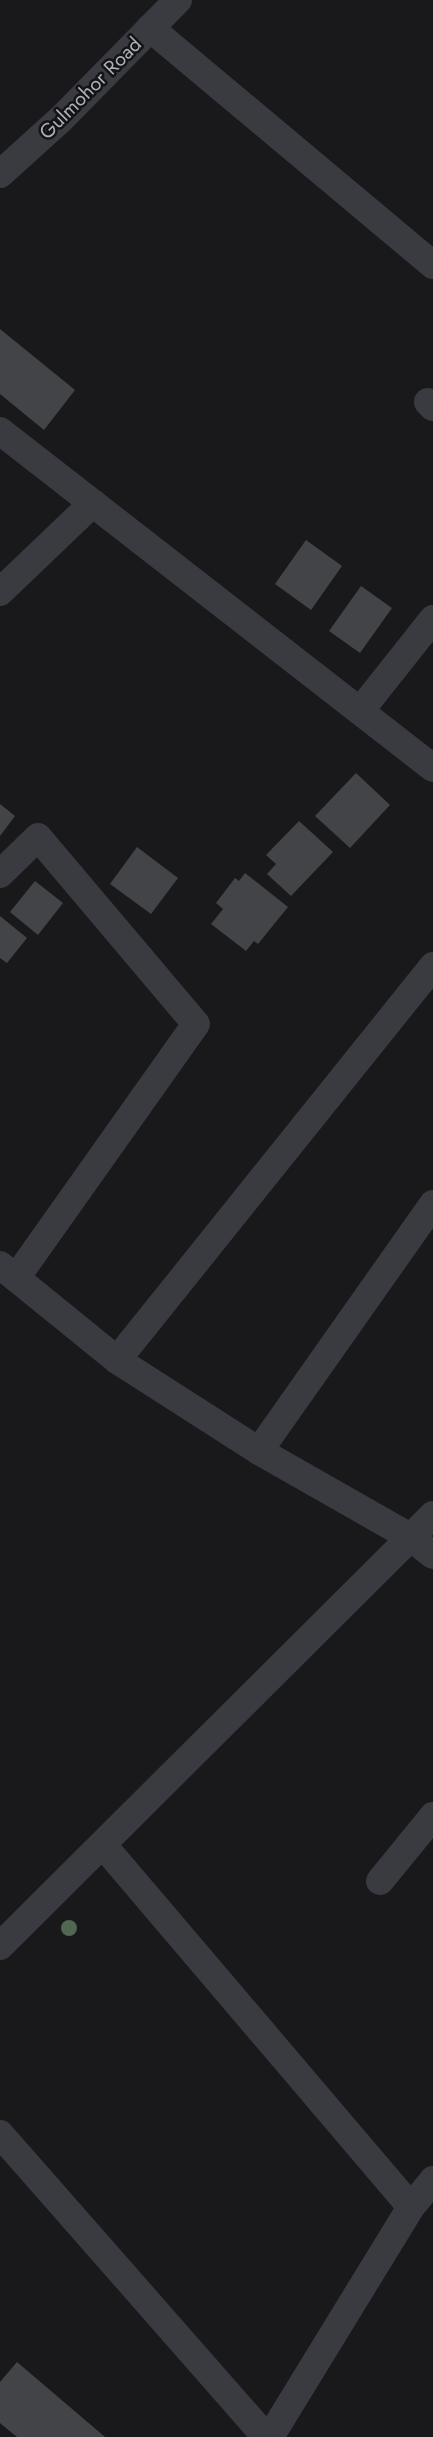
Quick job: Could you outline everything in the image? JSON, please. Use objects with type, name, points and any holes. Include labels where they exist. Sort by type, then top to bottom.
[{"type":"street","name":"Gulmohor Road","points":[[0,174],[62,118],[178,0]]},
{"type":"street","points":[[150,28],[433,265]]},
{"type":"street","points":[[0,431],[433,768]]},
{"type":"street","points":[[0,592],[93,503]]},
{"type":"street","points":[[360,711],[433,619]]},
{"type":"street","points":[[0,874],[38,837],[196,1024],[8,1272],[116,1360],[259,1451],[410,1537],[433,1555]]},
{"type":"street","points":[[116,1360],[433,966]]},
{"type":"street","points":[[259,1451],[433,1204]]},
{"type":"street","points":[[0,1946],[433,1515]]},
{"type":"street","points":[[380,1881],[433,1816]]},
{"type":"street","points":[[103,1845],[411,2206]]},
{"type":"street","points":[[0,2134],[268,2437],[411,2206],[433,2180]]},
{"type":"building","points":[[0,329],[75,390],[44,430],[0,394]]},
{"type":"building","points":[[306,540],[342,566],[311,610],[275,584]]},
{"type":"building","points":[[361,586],[392,608],[360,653],[329,631]]},
{"type":"building","points":[[356,773],[390,805],[350,848],[315,816]]},
{"type":"building","points":[[0,804],[15,816],[0,836]]},
{"type":"building","points":[[299,821],[333,852],[291,896],[267,874],[276,864],[266,855]]},
{"type":"building","points":[[137,847],[178,878],[151,914],[110,884]]},
{"type":"building","points":[[245,873],[288,907],[258,944],[254,941],[246,951],[211,924],[223,909],[216,903],[235,878],[239,881]]},
{"type":"building","points":[[35,881],[63,903],[38,935],[10,912]]},
{"type":"building","points":[[0,916],[27,938],[7,963],[0,958]]},
{"type":"building","points":[[17,2362],[105,2437],[17,2437],[0,2423],[0,2382]]}]
